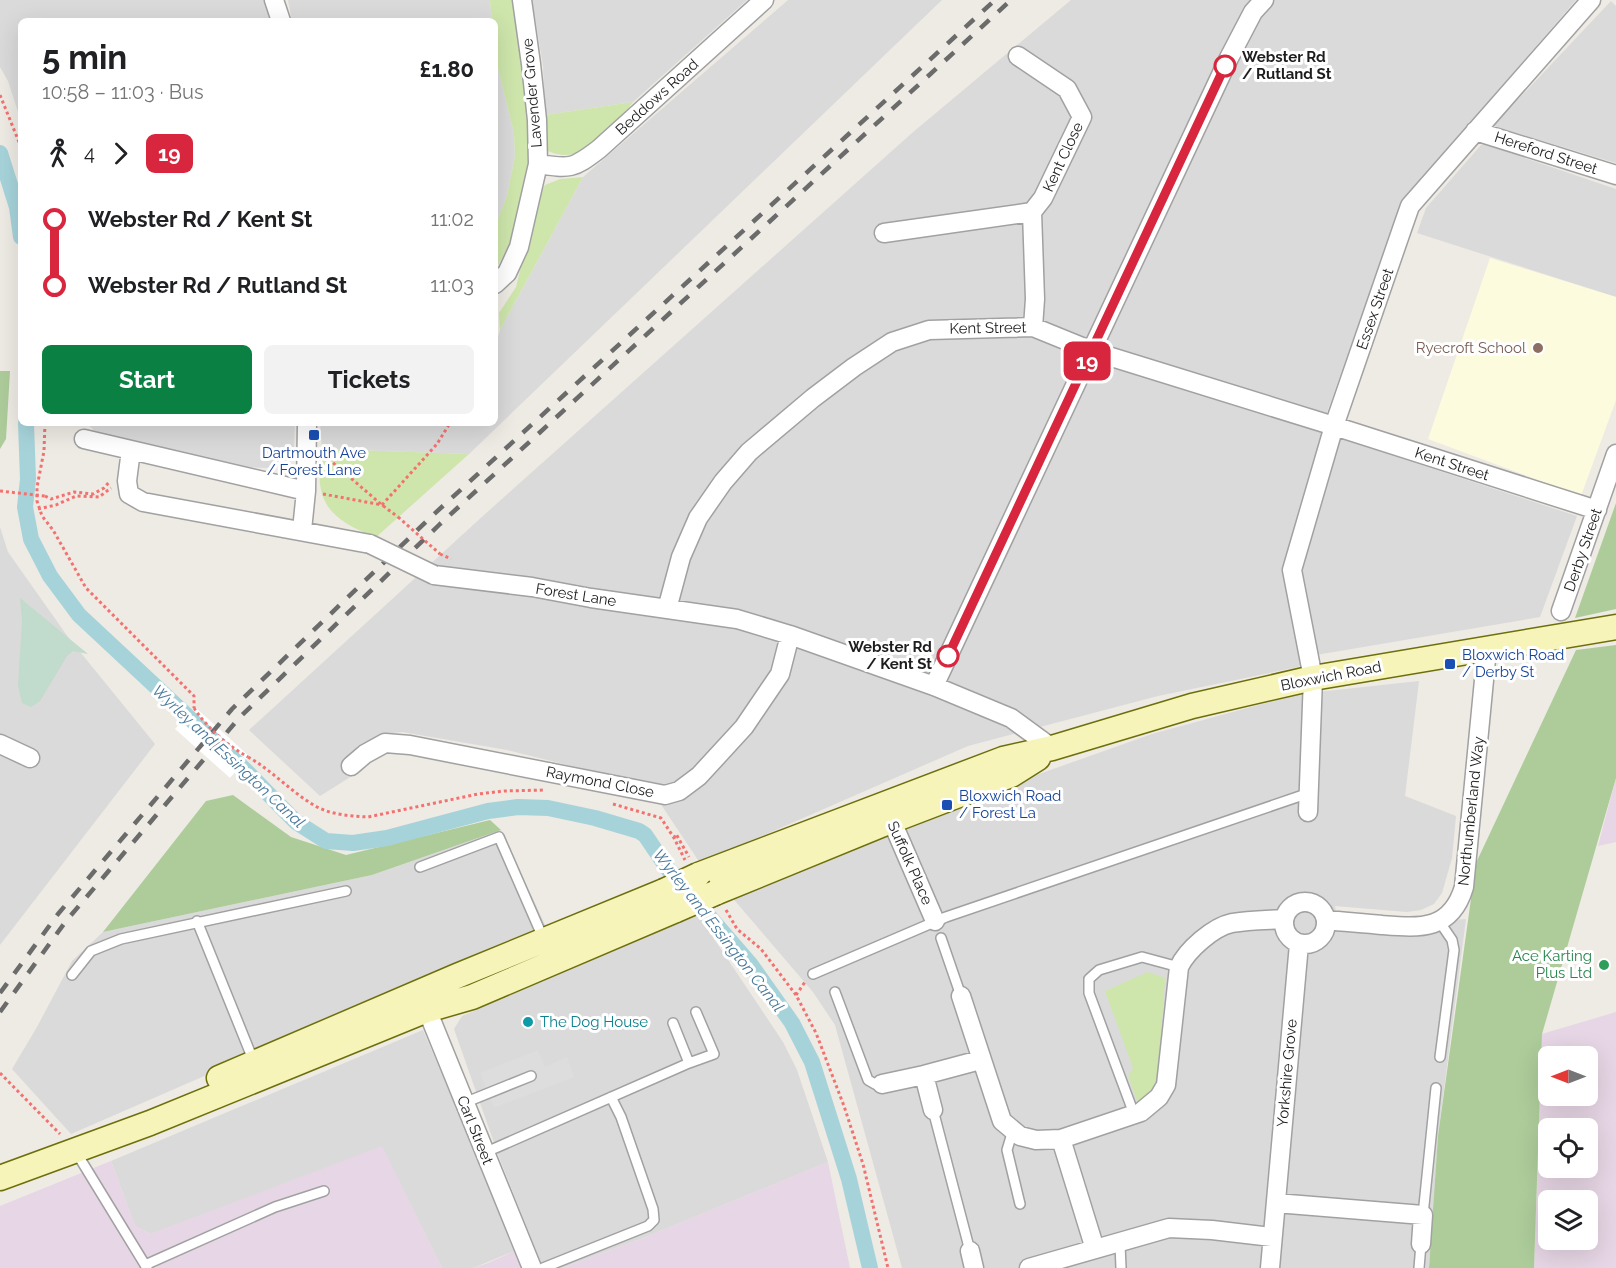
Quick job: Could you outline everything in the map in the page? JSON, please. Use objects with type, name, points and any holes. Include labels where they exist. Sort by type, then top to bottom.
[{"type":"main road","name":"Bloxwich Road","points":[[670,900],[704,881],[785,853],[888,813],[1003,759],[1052,748],[1192,705],[1313,678],[1608,629]]},
{"type":"main road","points":[[0,1178],[150,1123],[424,1001],[544,940],[670,900]]},
{"type":"main road","points":[[83,1146],[144,1112],[254,1062],[424,1001],[472,996],[670,900]]},
{"type":"street","points":[[274,0],[280,18]]},
{"type":"street","name":"Lavender Grove","points":[[498,281],[507,273],[519,247],[538,164],[534,86],[522,0]]},
{"type":"street","name":"Beddows Road","points":[[538,164],[563,168],[579,164],[600,149],[764,0]]},
{"type":"street","name":"Essex Street","points":[[1308,812],[1313,678],[1292,570],[1334,426],[1410,206],[1591,0]]},
{"type":"street","points":[[934,686],[1254,4]]},
{"type":"street","name":"Kent Close","points":[[1018,56],[1067,89],[1082,117],[1043,198],[1032,212]]},
{"type":"street","name":"Hereford Street","points":[[1476,131],[1616,175]]},
{"type":"street","points":[[884,233],[1032,212],[1035,299],[1033,327]]},
{"type":"street","name":"Kent Street","points":[[667,609],[681,557],[698,518],[723,482],[749,452],[813,398],[892,342],[929,330],[1033,327],[1092,351],[1597,510]]},
{"type":"street","points":[[302,530],[306,491],[307,431]]},
{"type":"street","points":[[84,439],[130,459],[306,491]]},
{"type":"street","name":"Derby Street","points":[[1561,611],[1616,454]]},
{"type":"street","name":"Forest Lane","points":[[130,459],[127,481],[129,494],[143,502],[370,544],[434,575],[532,587],[737,619],[790,635],[934,686],[1011,718],[1052,748]]},
{"type":"street","name":"Raymond Close","points":[[363,762],[385,743],[410,745],[666,795],[679,790],[699,776],[744,726],[780,674],[790,635]]},
{"type":"street","name":"Northumberland Way","points":[[1439,921],[1451,912],[1460,900],[1464,887],[1487,649]]},
{"type":"street","points":[[0,744],[30,758]]},
{"type":"street","name":"Suffolk Place","points":[[888,813],[938,930]]},
{"type":"street","points":[[1304,901],[1314,903],[1322,910],[1326,920],[1323,934],[1318,940],[1299,944],[1284,930],[1284,919],[1287,910],[1294,904],[1304,901]]},
{"type":"street","points":[[961,996],[980,1060],[1002,1121],[1020,1136],[1036,1140],[1061,1139],[1142,1112],[1159,1096],[1166,1085],[1179,967],[1201,939],[1230,923],[1284,919]]},
{"type":"street","points":[[1326,920],[1416,928],[1439,921]]},
{"type":"street","name":"Yorkshire Grove","points":[[1270,1268],[1299,944]]},
{"type":"street","name":"Carl Street","points":[[424,1001],[532,1268]]},
{"type":"street","points":[[882,1084],[980,1060]]},
{"type":"street","points":[[924,1075],[933,1110]]},
{"type":"street","points":[[1061,1139],[1095,1249]]},
{"type":"street","points":[[1276,1203],[1423,1215],[1421,1244]]},
{"type":"street","points":[[1034,1267],[1169,1228],[1272,1237]]},
{"type":"lane","points":[[813,974],[1310,793]]},
{"type":"lane","points":[[420,867],[499,837],[544,940]]},
{"type":"lane","points":[[72,975],[92,951],[121,939],[346,891]]},
{"type":"lane","points":[[197,921],[254,1062]]},
{"type":"lane","points":[[1439,921],[1452,940],[1454,950],[1440,1057]]},
{"type":"lane","points":[[938,930],[961,996]]},
{"type":"lane","points":[[1134,1114],[1089,993],[1089,980],[1099,970],[1142,957],[1179,967]]},
{"type":"lane","points":[[835,992],[868,1080],[874,1084],[882,1084]]},
{"type":"lane","points":[[484,1153],[714,1054],[696,1012]]},
{"type":"lane","points":[[673,1023],[689,1063]]},
{"type":"lane","points":[[464,1103],[531,1076]]},
{"type":"lane","points":[[1423,1215],[1436,1088]]},
{"type":"lane","points":[[543,1268],[648,1226],[654,1220],[653,1209],[621,1117],[611,1097]]},
{"type":"lane","points":[[933,1110],[972,1259]]},
{"type":"lane","points":[[1013,1130],[1007,1150],[1020,1204]]},
{"type":"lane","points":[[83,1146],[146,1266],[275,1207],[324,1191]]},
{"type":"lane","points":[[1119,1244],[1121,1268]]},
{"type":"lane","points":[[1419,1268],[1421,1244]]},
{"type":"path","points":[[0,95],[18,140]]},
{"type":"path","points":[[45,426],[44,451],[37,487],[39,509],[72,567],[86,588],[194,696],[194,708],[201,718],[235,750],[248,757]]},
{"type":"path","points":[[382,505],[436,444],[448,426]]},
{"type":"path","points":[[307,431],[382,505],[440,554]]},
{"type":"path","points":[[39,509],[56,506],[76,496],[99,497],[109,491],[130,459]]},
{"type":"path","points":[[0,491],[45,496],[51,499],[74,492],[93,494],[104,488],[130,459]]},
{"type":"path","points":[[306,491],[382,505]]},
{"type":"path","points":[[674,838],[676,834],[704,881]]},
{"type":"path","points":[[0,1073],[83,1146]]},
{"type":"shaded area","points":[[0,0],[264,0],[269,18],[18,18],[18,112],[8,81],[0,67]]},
{"type":"shaded area","points":[[288,0],[490,0],[492,18],[291,18]]},
{"type":"shaded area","points":[[532,0],[747,0],[633,102],[545,115],[543,66]]},
{"type":"shaded area","points":[[788,0],[942,0],[469,454],[322,449],[320,426],[498,426],[498,337],[500,330],[583,177]]},
{"type":"shaded area","points":[[1071,0],[1576,0],[1402,202],[1320,432],[1577,516],[1540,617],[1316,655],[1298,667],[1158,696],[968,746],[700,863],[648,785],[507,750],[402,732],[383,734],[357,746],[345,763],[352,776],[320,796],[249,730],[484,515],[912,133]]},
{"type":"shaded area","points":[[1611,1],[1616,6],[1616,163],[1493,126]]},
{"type":"shaded area","points":[[498,68],[514,133],[515,156],[507,196],[498,218]]},
{"type":"shaded area","points":[[1484,144],[1616,189],[1616,297],[1417,233],[1426,208]]},
{"type":"shaded area","name":"Ryecroft School","points":[[1490,258],[1616,297],[1616,400],[1581,496],[1428,439]]},
{"type":"shaded area","points":[[90,426],[295,426],[294,448],[271,468],[238,467],[100,437]]},
{"type":"shaded area","points":[[0,527],[8,552],[68,637],[155,744],[0,945]]},
{"type":"shaded area","points":[[1419,681],[1405,796],[1456,816],[1452,858],[1442,893],[1434,904],[1421,910],[1407,912],[1335,906],[1339,928],[1466,919],[1438,1136],[1429,1268],[902,1268],[835,1025],[813,992],[730,895],[1008,785],[1152,734],[1299,694]]},
{"type":"shaded area","points":[[1616,778],[1616,842],[1598,846]]},
{"type":"shaded area","points":[[501,830],[546,927],[71,1134],[12,1069],[72,961],[103,932],[372,875]]},
{"type":"shaded area","points":[[698,915],[783,1042],[797,1070],[828,1162],[646,1237],[562,1268],[543,1268],[499,1157],[454,1029],[462,1016]]},
{"type":"shaded area","points":[[1616,1012],[1616,1268],[1534,1268],[1538,1151],[1538,1178],[1598,1178],[1598,1118],[1539,1118],[1540,1106],[1598,1106],[1598,1046],[1542,1046],[1542,1034]]},
{"type":"shaded area","points":[[423,1030],[517,1250],[473,1268],[442,1268],[382,1147],[151,1234],[135,1226],[111,1161]]},
{"type":"shaded area","points":[[538,1050],[545,1067],[567,1057],[574,1077],[494,1108],[480,1073]]},
{"type":"shaded area","points":[[382,1146],[442,1268],[0,1268],[0,1206],[111,1161],[135,1226],[151,1234]]},
{"type":"shaded area","points":[[828,1162],[850,1268],[562,1268],[646,1237]]},
{"type":"shaded area","points":[[517,1250],[524,1268],[473,1268],[488,1263]]},
{"type":"green space","points":[[490,0],[515,0],[529,103],[530,138],[528,172],[522,206],[511,239],[498,264],[498,218],[507,196],[515,156],[514,133],[498,68],[498,18],[492,18]]},
{"type":"green space","points":[[633,102],[617,123],[586,150],[561,155],[548,151],[543,136],[545,115]]},
{"type":"green space","points":[[583,177],[500,330],[499,313],[516,287],[538,198],[545,185],[560,179]]},
{"type":"green space","points":[[0,371],[10,371],[6,439],[0,449]]},
{"type":"green space","points":[[322,449],[469,454],[374,539],[336,516],[324,500],[320,481]]},
{"type":"green space","points":[[1616,503],[1616,609],[1575,618]]},
{"type":"green space","points":[[20,598],[88,654],[73,651],[67,656],[40,701],[31,707],[22,703],[18,686],[22,621]]},
{"type":"green space","points":[[1616,645],[1616,778],[1542,1034],[1542,1046],[1538,1046],[1540,1106],[1534,1268],[1429,1268],[1438,1136],[1476,863],[1576,650]]},
{"type":"green space","points":[[233,795],[291,837],[346,855],[490,820],[501,830],[372,875],[103,932],[206,801]]},
{"type":"green space","points":[[1148,972],[1165,978],[1158,1080],[1139,1106],[1128,1076],[1133,1068],[1105,991]]},
{"type":"pier","points":[[195,707],[249,756],[230,778],[175,729]]},
{"type":"waterway","name":"Wyrley and Essington Canal","points":[[0,153],[18,214]]},
{"type":"waterway","name":"Wyrley and Essington Canal","points":[[26,426],[28,479],[25,507],[31,539],[50,576],[79,615],[241,766],[296,822],[326,841],[353,843],[387,838],[488,811],[518,807],[548,808],[595,818],[639,831],[645,835],[668,869],[751,965],[792,1023],[812,1062],[849,1179],[870,1268]]},
{"type":"railway","points":[[0,993],[58,914],[232,709],[432,516],[995,0]]},
{"type":"railway","points":[[0,1012],[66,921],[240,717],[440,524],[1011,0]]},
{"type":"bus line","name":"19","points":[[948,656],[1225,66]]},
{"type":"place","name":"Webster Rd / Rutland St","points":[[1225,66]]},
{"type":"place","name":"Ryecroft School","points":[[1538,348]]},
{"type":"place","name":"Dartmouth Ave / Forest Lane","points":[[314,435]]},
{"type":"place","name":"Webster Rd / Kent St","points":[[948,656]]},
{"type":"place","name":"Bloxwich Road / Derby St","points":[[1450,664]]},
{"type":"place","name":"Bloxwich Road / Forest La","points":[[947,805]]},
{"type":"place","name":"Ace Karting Plus Ltd","points":[[1604,965]]},
{"type":"place","name":"The Dog House","points":[[528,1022]]}]
